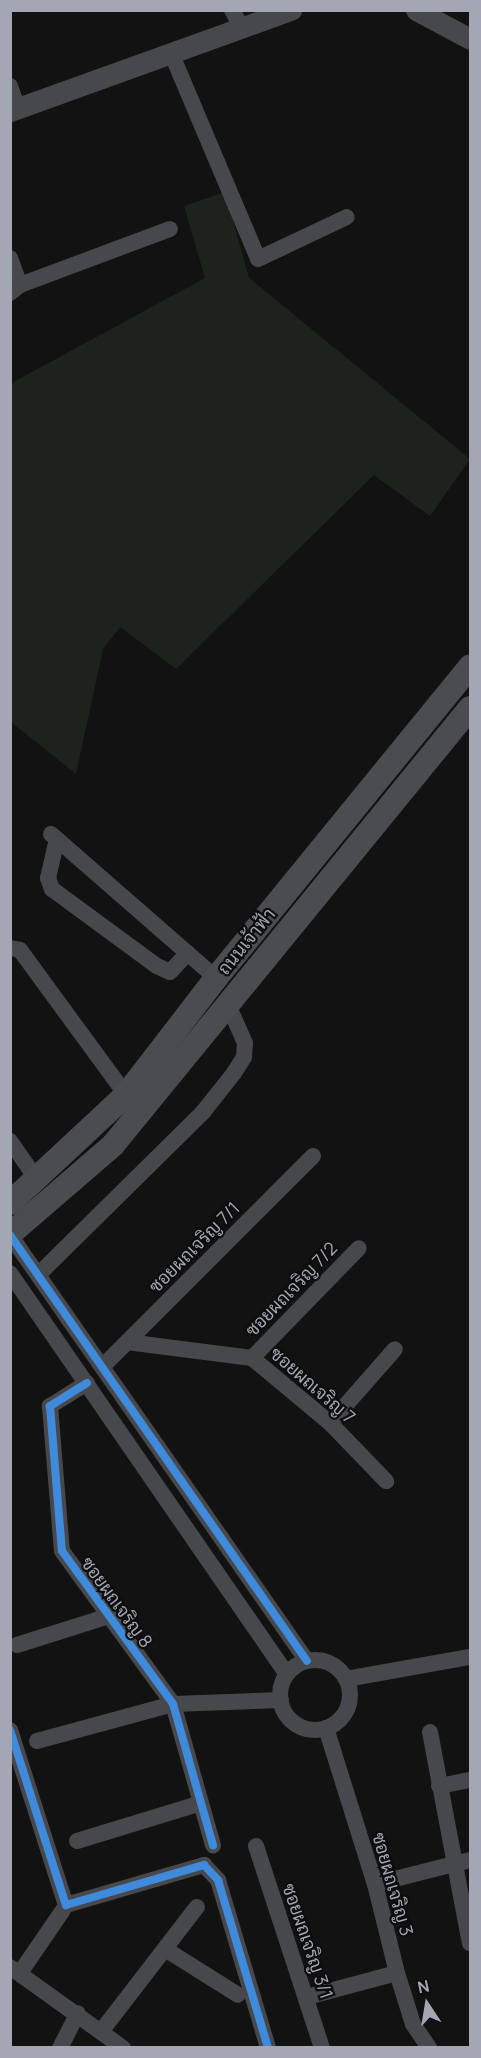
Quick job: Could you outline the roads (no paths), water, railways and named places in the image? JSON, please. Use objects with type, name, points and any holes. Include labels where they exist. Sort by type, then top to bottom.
[{"type":"main road","name":"ถนนเจ้าฟ้า","points":[[10,1203],[38,1181],[126,1095],[216,978],[471,666]]},
{"type":"main road","name":"ถนนเจ้าฟ้า","points":[[10,1234],[113,1145],[229,1007],[471,708]]},
{"type":"street","points":[[232,10],[243,30]]},
{"type":"street","points":[[10,86],[14,110],[243,30],[291,10]]},
{"type":"street","points":[[416,10],[471,39]]},
{"type":"street","points":[[172,55],[258,259],[347,217]]},
{"type":"street","points":[[10,258],[15,289],[170,229]]},
{"type":"street","points":[[188,953],[170,972],[157,966],[52,889],[48,878],[54,837],[188,953],[216,978]]},
{"type":"street","points":[[10,948],[20,950],[126,1095]]},
{"type":"street","points":[[39,1274],[195,1120],[234,1073],[244,1057],[245,1043],[229,1007]]},
{"type":"street","points":[[10,1141],[38,1181]]},
{"type":"street","name":"ซอยผถเจริญ 7/1","points":[[103,1366],[313,1156]]},
{"type":"street","points":[[10,1234],[307,1661]]},
{"type":"street","name":"ซอยผถเจริญ 7/2","points":[[252,1358],[359,1248]]},
{"type":"street","points":[[10,1273],[287,1674]]},
{"type":"street","name":"ซอยผถเจริญ 7","points":[[127,1342],[252,1358],[330,1423],[386,1481]]},
{"type":"street","points":[[330,1423],[395,1349]]},
{"type":"street","name":"ซอยผถเจริญ 8","points":[[87,1383],[50,1406],[62,1551],[173,1704],[198,1804],[213,1845]]},
{"type":"street","points":[[17,1644],[109,1616]]},
{"type":"street","points":[[346,1679],[471,1657]]},
{"type":"street","points":[[307,1661],[326,1661],[346,1679],[350,1702],[337,1722],[326,1728],[314,1729],[292,1721],[280,1700],[287,1674],[307,1661]]},
{"type":"street","points":[[37,1741],[173,1704],[280,1700]]},
{"type":"street","name":"ซอยผถเจริญ 3","points":[[326,1728],[375,1884],[397,1973],[413,2024],[429,2048]]},
{"type":"street","points":[[10,1730],[66,1905],[204,1865],[218,1880],[268,2048]]},
{"type":"street","points":[[430,1732],[439,1786],[463,1862],[471,1943]]},
{"type":"street","points":[[439,1786],[471,1780]]},
{"type":"street","points":[[77,1841],[198,1804]]},
{"type":"street","name":"ซอยผถเจริญ 3/1","points":[[255,1846],[307,1997],[322,2048]]},
{"type":"street","points":[[375,1884],[463,1862]]},
{"type":"street","points":[[103,2029],[197,1907]]},
{"type":"street","points":[[63,1910],[15,1970],[103,2029],[123,2048]]},
{"type":"street","points":[[165,1949],[238,1995]]},
{"type":"street","points":[[307,1997],[397,1973]]},
{"type":"street","points":[[60,2048],[78,2013]]}]
